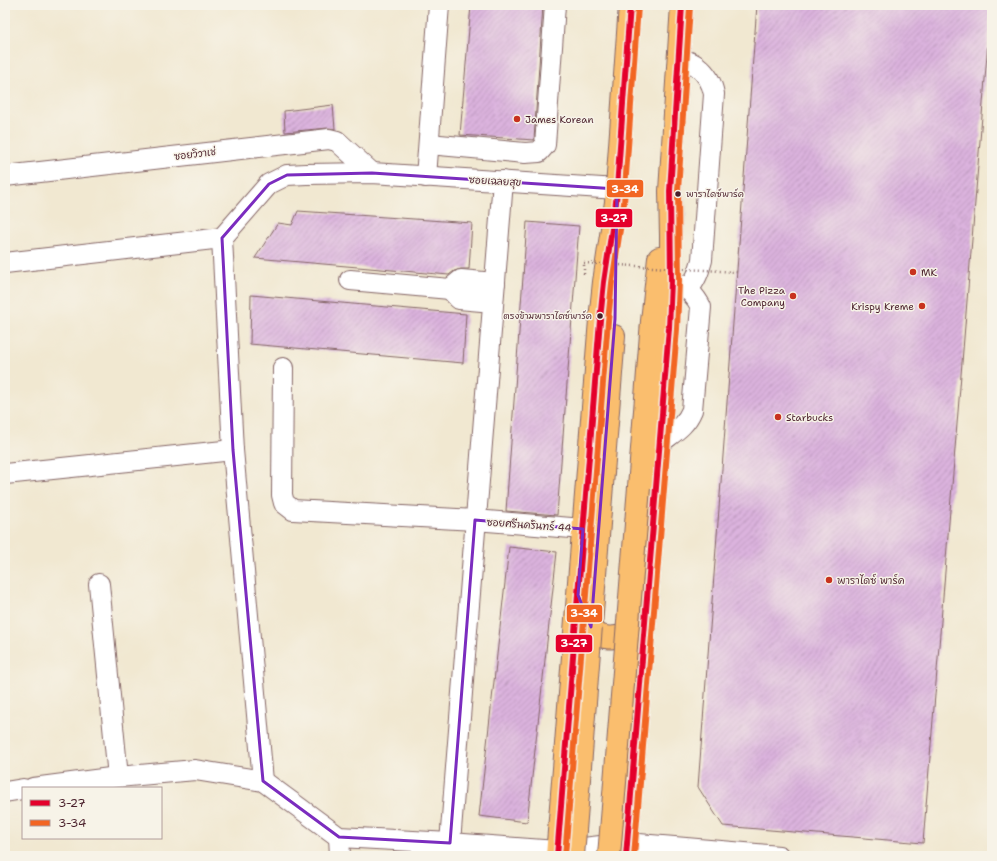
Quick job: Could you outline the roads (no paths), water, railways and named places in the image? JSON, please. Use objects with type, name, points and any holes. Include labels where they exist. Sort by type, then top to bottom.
[{"type":"main road","points":[[562,854],[602,485],[616,319],[617,196],[630,5]]},
{"type":"main road","points":[[609,856],[656,280],[670,191],[682,5]]},
{"type":"main road","points":[[626,850],[669,328],[680,285],[672,236],[670,191]]},
{"type":"main road","points":[[562,854],[583,529],[604,282],[617,196]]},
{"type":"main road","points":[[578,595],[593,630],[600,635],[609,637],[620,636],[630,630],[646,602]]},
{"type":"street","points":[[426,177],[440,5]]},
{"type":"street","points":[[429,144],[525,153],[540,152],[545,145],[555,5]]},
{"type":"street","points":[[679,58],[694,64],[703,72],[711,83],[714,94],[702,260],[692,286],[680,285]]},
{"type":"street","name":"ซอยวิวาเช่","points":[[5,176],[329,139],[337,141],[372,173]]},
{"type":"street","name":"ซอยเฉลยสุข","points":[[222,238],[269,184],[287,175],[372,173],[503,181],[617,196]]},
{"type":"street","points":[[449,849],[503,181]]},
{"type":"street","points":[[5,263],[222,238],[233,450],[263,781]]},
{"type":"street","points":[[350,280],[450,289],[461,280],[494,292]]},
{"type":"street","points":[[659,444],[681,427],[689,417],[692,410],[701,307],[696,298],[680,285]]},
{"type":"street","name":"ซอยศรีนครินทร์ 44","points":[[283,368],[282,495],[284,503],[294,510],[305,512],[475,520],[583,529]]},
{"type":"street","points":[[5,474],[233,450]]},
{"type":"street","points":[[99,584],[118,777]]},
{"type":"street","points":[[40,787],[118,777],[195,770],[263,781],[343,844],[562,854],[626,850],[779,856]]},
{"type":"street","points":[[5,792],[22,789]]},
{"type":"place","name":"James Korean","points":[[517,119]]},
{"type":"place","name":"พาราไดซ์พาร์ค","points":[[678,194]]},
{"type":"place","name":"MK","points":[[913,272]]},
{"type":"place","name":"The Pizza Company","points":[[793,296]]},
{"type":"place","name":"Krispy Kreme","points":[[922,306]]},
{"type":"place","name":"ตรงข้ามพาราไดซ์พาร์ค","points":[[600,316]]},
{"type":"place","name":"Starbucks","points":[[778,417]]},
{"type":"place","name":"พาราไดซ์ พาร์ค","points":[[829,580]]}]
